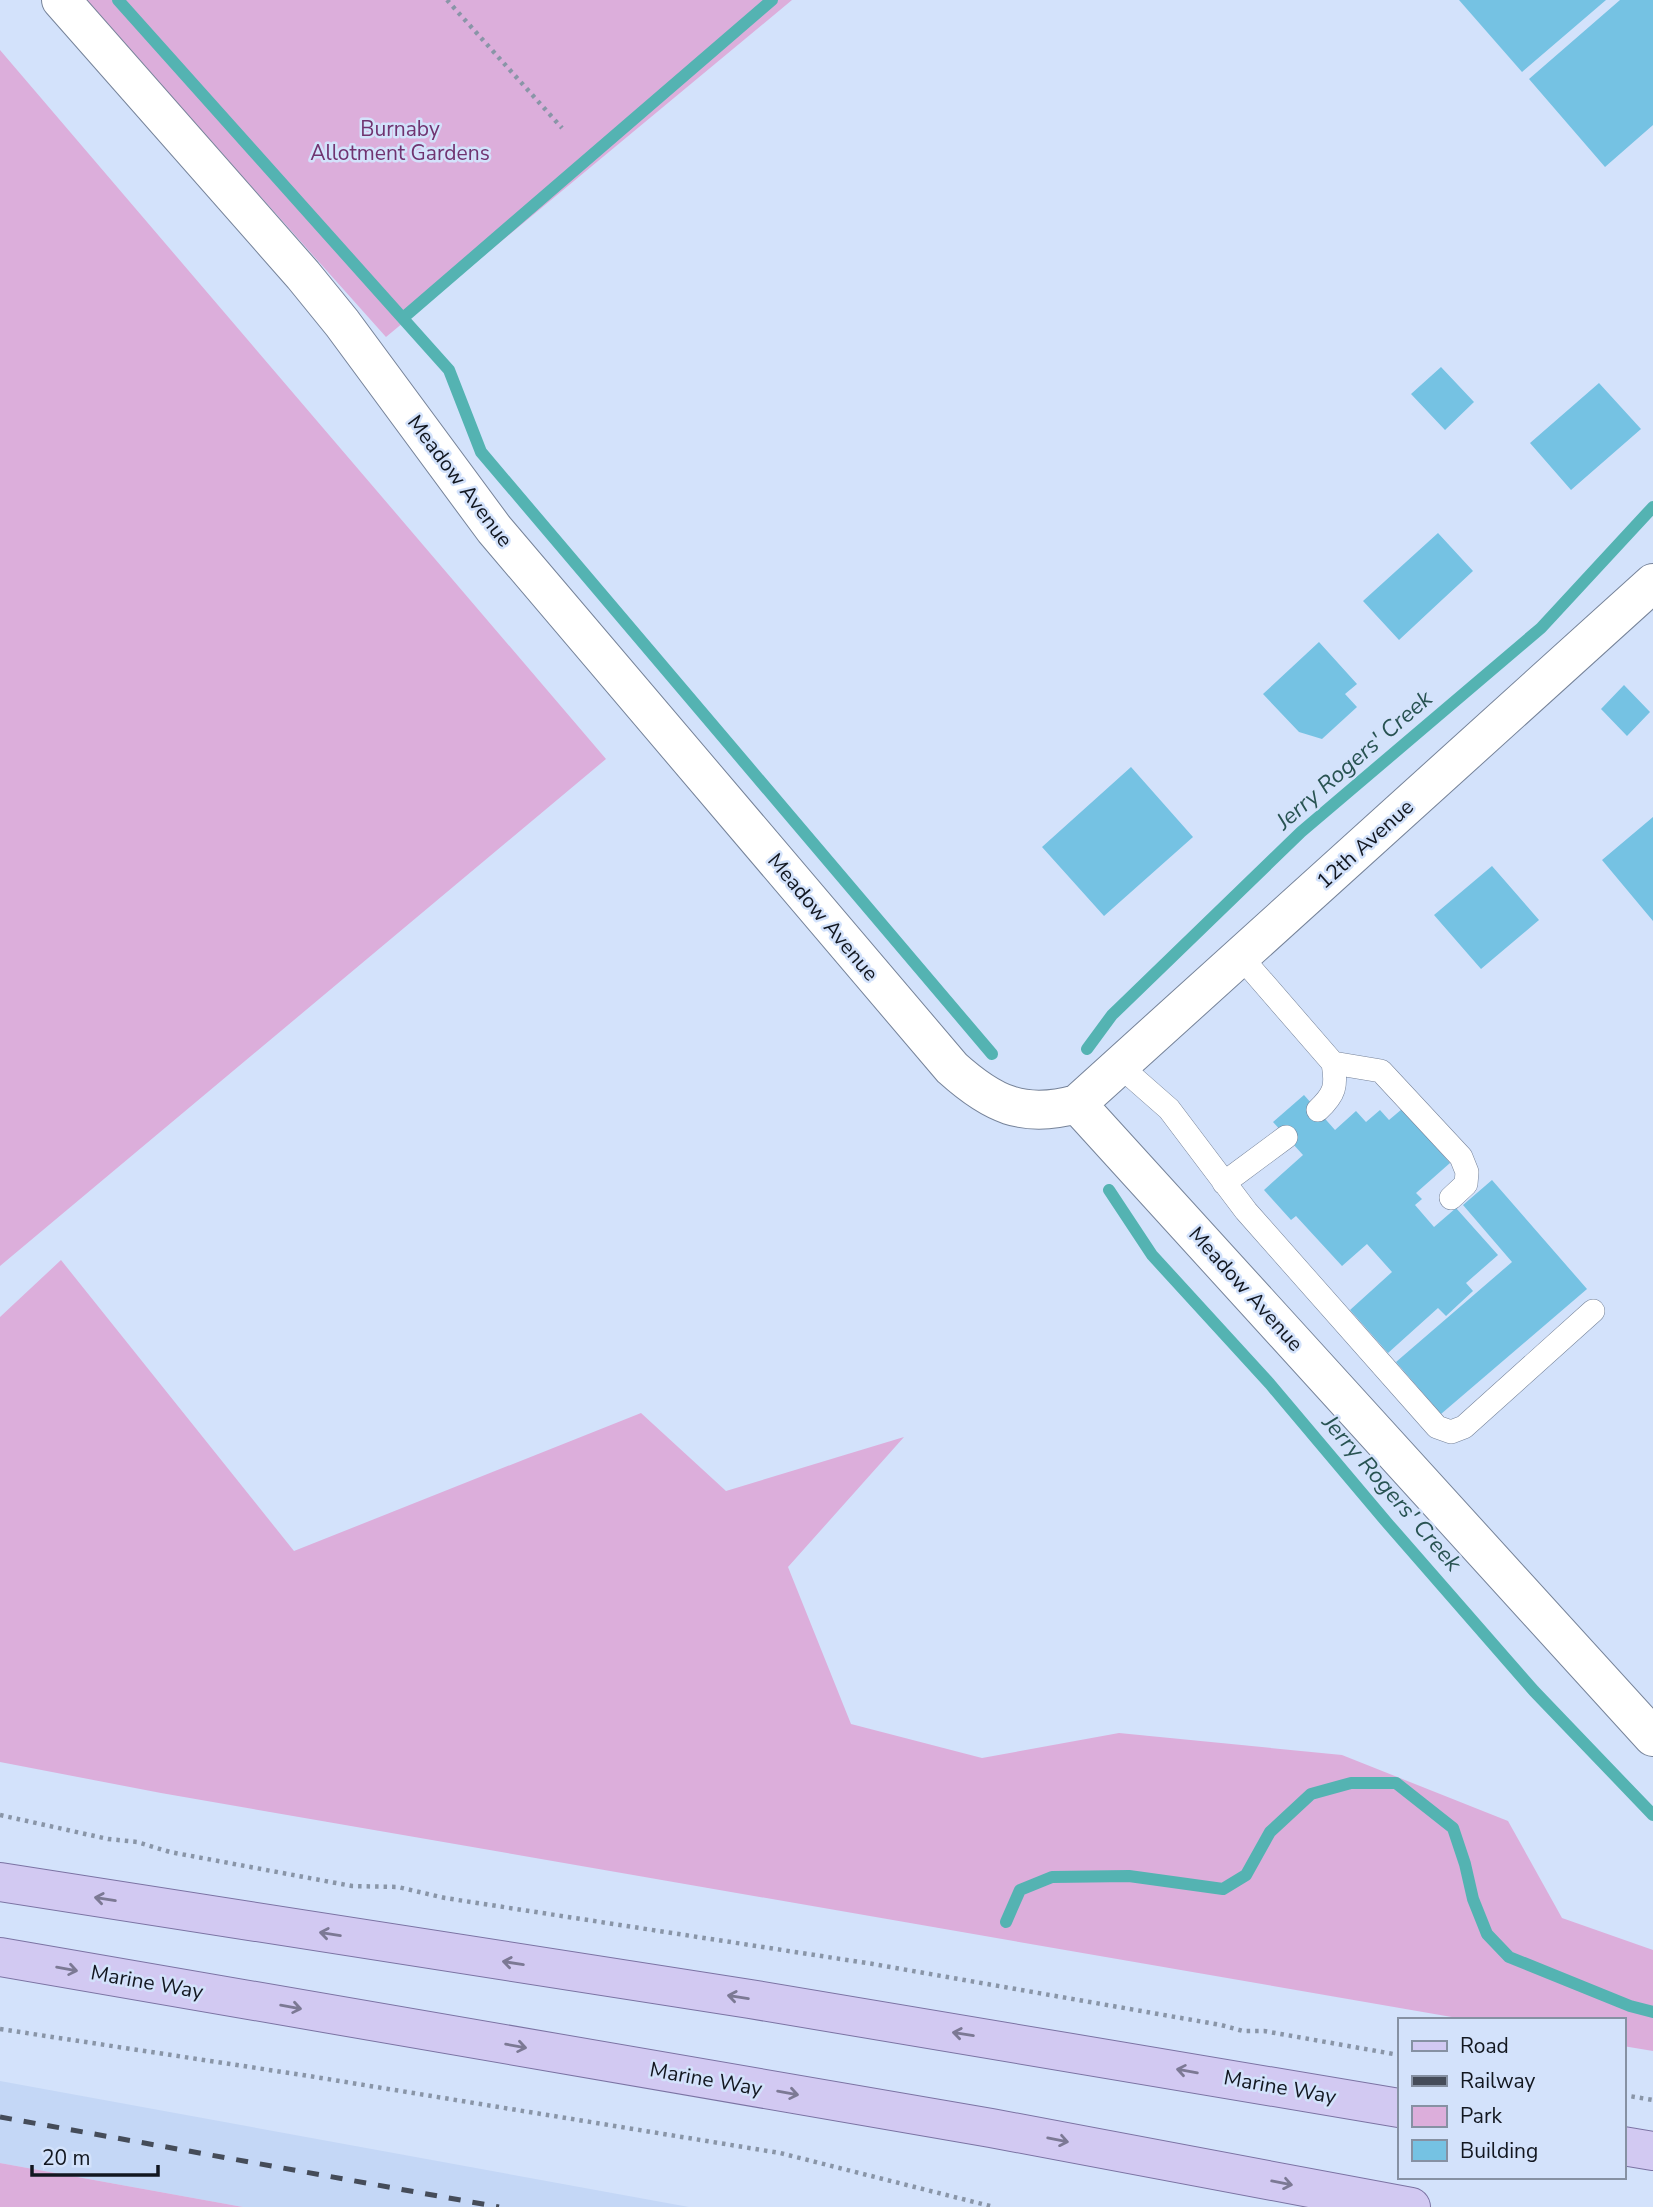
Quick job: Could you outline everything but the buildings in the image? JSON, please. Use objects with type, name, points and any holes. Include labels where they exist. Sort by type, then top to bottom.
[{"type":"main road","name":"Marine Way","points":[[0,1882],[778,2003],[1398,2108]]},
{"type":"main road","name":"Marine Way","points":[[0,1957],[964,2123],[1410,2207]]},
{"type":"main road","points":[[1625,2146],[1653,2151]]},
{"type":"street","name":"Meadow Avenue","points":[[61,0],[303,275],[342,323],[494,529],[952,1068],[976,1089],[1001,1103],[1028,1110],[1057,1110],[1077,1104],[1653,1737]]},
{"type":"street","name":"12th Avenue","points":[[1077,1104],[1653,583]]},
{"type":"lane","points":[[1241,957],[1333,1063],[1336,1081],[1331,1098],[1318,1110]]},
{"type":"lane","points":[[1333,1063],[1381,1072],[1461,1157],[1467,1172],[1466,1184],[1451,1198]]},
{"type":"lane","points":[[1120,1066],[1169,1109],[1245,1211],[1437,1427],[1451,1432],[1464,1427],[1592,1311]]},
{"type":"lane","points":[[1224,1183],[1286,1137]]},
{"type":"path","points":[[446,0],[562,128]]},
{"type":"path","points":[[0,1815],[108,1839],[136,1842],[170,1852],[352,1885],[398,1887],[458,1900],[873,1964],[1243,2031],[1264,2031],[1398,2055]]},
{"type":"path","points":[[0,2029],[780,2153],[994,2207]]},
{"type":"path","points":[[1625,2095],[1653,2100]]},
{"type":"shaded area","points":[[0,2081],[689,2207],[243,2207],[0,2163]]},
{"type":"green space","name":"Burnaby Allotment Gardens","points":[[85,0],[792,0],[386,337]]},
{"type":"green space","points":[[0,50],[606,759],[0,1266]]},
{"type":"green space","points":[[61,1260],[294,1551],[641,1413],[726,1491],[904,1437],[788,1567],[851,1724],[982,1758],[1119,1733],[1342,1755],[1508,1821],[1562,1918],[1653,1950],[1653,2051],[1625,2046],[1625,2018],[1457,2018],[161,1793],[0,1762],[0,1317]]},
{"type":"green space","points":[[0,2163],[243,2207],[0,2207]]},
{"type":"waterway","points":[[118,0],[449,370],[481,452],[992,1054]]},
{"type":"waterway","points":[[403,318],[772,0]]},
{"type":"waterway","name":"Jerry Rogers' Creek","points":[[1087,1049],[1112,1015],[1301,832],[1541,628],[1653,507]]},
{"type":"waterway","name":"Jerry Rogers' Creek","points":[[1109,1190],[1152,1255],[1270,1384],[1534,1691],[1653,1815]]},
{"type":"waterway","points":[[1006,1922],[1020,1890],[1052,1877],[1129,1876],[1223,1889],[1246,1875],[1270,1832],[1311,1794],[1351,1783],[1396,1783],[1453,1828],[1473,1899],[1487,1934],[1509,1957],[1630,2006],[1653,2012]]},
{"type":"railway","points":[[0,2117],[499,2207]]}]
